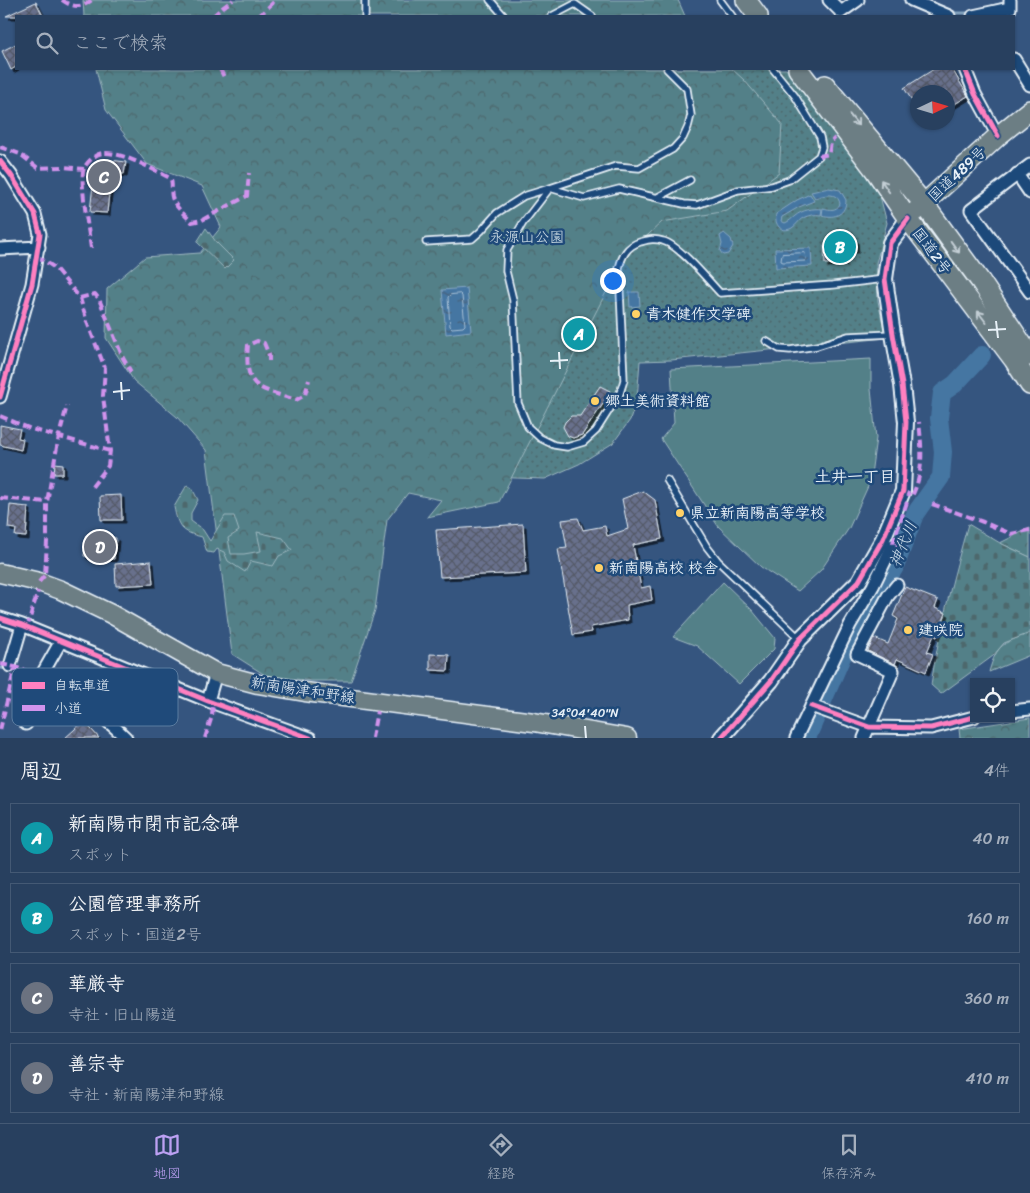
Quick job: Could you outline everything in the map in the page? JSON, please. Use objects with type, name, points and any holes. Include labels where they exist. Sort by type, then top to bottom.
[{"type":"highway","points":[[746,0],[757,15]]},
{"type":"highway","points":[[760,0],[770,15]]},
{"type":"highway","name":"国道2号","points":[[799,70],[874,169],[908,219],[1014,360],[1030,385]]},
{"type":"highway","name":"国道2号","points":[[813,70],[924,204],[981,282],[1030,356]]},
{"type":"highway","name":"国道489号","points":[[908,219],[998,136],[1030,110]]},
{"type":"main road","name":"新南陽津和野線","points":[[0,573],[39,582],[77,597],[216,673],[258,684],[305,692],[534,722],[627,738]]},
{"type":"street","points":[[829,0],[841,12],[858,0]]},
{"type":"street","points":[[911,0],[947,15]]},
{"type":"street","points":[[986,14],[1010,8],[1010,0]]},
{"type":"street","points":[[1015,61],[1030,85]]},
{"type":"street","points":[[965,70],[998,136]]},
{"type":"street","points":[[0,161],[12,175],[35,214],[40,234],[32,284],[0,397]]},
{"type":"street","points":[[1030,165],[971,210],[1030,292]]},
{"type":"street","points":[[1017,174],[1030,193]]},
{"type":"street","points":[[721,738],[771,680],[800,640],[859,581],[883,539],[903,491],[906,422],[885,279],[890,243],[908,219]]},
{"type":"street","points":[[0,250],[39,247]]},
{"type":"street","points":[[796,738],[850,625],[874,586],[893,545]]},
{"type":"street","points":[[866,732],[894,671],[858,654],[888,596],[897,585],[874,586]]},
{"type":"street","points":[[0,618],[22,625],[127,668]]},
{"type":"street","points":[[10,666],[22,625]]},
{"type":"street","points":[[46,668],[61,641]]},
{"type":"street","points":[[208,701],[216,673]]},
{"type":"street","points":[[178,689],[310,738]]},
{"type":"street","points":[[811,706],[866,732],[931,728],[970,718]]},
{"type":"street","points":[[1015,710],[1030,708]]},
{"type":"street","points":[[113,726],[126,738]]},
{"type":"lane","points":[[365,0],[365,15]]},
{"type":"lane","points":[[490,0],[503,15]]},
{"type":"lane","points":[[720,0],[731,15]]},
{"type":"lane","points":[[554,15],[575,4],[591,15]]},
{"type":"lane","points":[[426,242],[472,239],[497,213],[524,196],[616,166],[639,168],[673,149],[683,138],[691,116],[687,89],[668,70]]},
{"type":"lane","points":[[550,188],[584,198],[619,189],[684,204],[697,205],[738,190],[772,186],[789,180],[819,156],[822,147],[820,137],[796,96],[775,70]]},
{"type":"lane","points":[[658,197],[690,180]]},
{"type":"lane","points":[[550,188],[523,223],[507,250],[506,271],[513,300],[518,403],[528,427],[540,438],[554,445],[567,447],[584,442],[596,431],[620,393],[624,380],[619,268],[622,255],[635,244],[653,239],[664,241],[677,250],[720,293],[833,285],[885,279]]},
{"type":"lane","points":[[766,342],[779,349],[790,350],[817,346],[848,336],[893,334]]},
{"type":"lane","points":[[667,480],[718,562],[800,640]]},
{"type":"green space","points":[[83,0],[678,0],[685,15],[84,15]]},
{"type":"green space","points":[[96,70],[733,70],[782,124],[779,173],[727,211],[662,222],[624,257],[499,502],[427,517],[441,500],[408,493],[387,520],[375,610],[351,681],[311,681],[265,675],[232,654],[206,450],[177,417],[134,381],[106,338],[107,289],[145,257],[200,253],[221,227],[202,186],[147,164],[106,110]]},
{"type":"green space","name":"永源山公園","points":[[346,70],[787,70],[838,134],[880,196],[887,223],[876,263],[878,301],[886,338],[671,360],[640,361],[637,399],[630,420],[613,443],[579,464],[545,479],[487,477]]},
{"type":"green space","points":[[206,228],[216,242],[234,260],[225,269],[197,242]]},
{"type":"green space","points":[[871,359],[871,389],[876,438],[870,482],[849,528],[821,570],[798,591],[761,567],[718,526],[661,439],[674,423],[671,369]]},
{"type":"green space","points":[[187,485],[192,488],[198,500],[191,513],[191,521],[203,530],[210,541],[225,516],[234,516],[239,531],[228,538],[231,554],[261,551],[257,532],[283,538],[292,550],[279,556],[273,566],[251,561],[245,572],[228,561],[224,552],[217,549],[214,553],[207,552],[202,537],[185,531],[177,519],[174,507]]},
{"type":"green space","points":[[968,524],[1000,543],[1030,557],[1030,633],[1004,643],[993,656],[941,694],[931,685],[947,604]]},
{"type":"green space","points":[[1030,528],[1030,557],[1000,543]]},
{"type":"green space","points":[[723,582],[752,610],[775,638],[774,649],[739,684],[697,646],[673,637]]},
{"type":"green space","points":[[1030,633],[1030,655],[989,672],[995,655],[1003,645]]},
{"type":"green space","points":[[1030,718],[1030,738],[960,738],[959,729],[998,723],[1015,723],[1015,720]]},
{"type":"water","points":[[829,188],[840,190],[846,200],[846,205],[842,212],[835,216],[822,215],[823,208],[837,208],[840,204],[837,197],[830,195],[815,198],[811,192]]},
{"type":"water","points":[[810,194],[814,201],[782,217],[781,221],[785,223],[801,212],[811,209],[822,209],[821,215],[805,217],[788,230],[779,227],[776,221],[776,214]]},
{"type":"water","points":[[724,233],[731,239],[733,246],[728,254],[723,255],[720,251],[722,244],[720,236]]},
{"type":"water","points":[[811,248],[812,266],[776,268],[775,249]]},
{"type":"water","points":[[467,288],[471,331],[446,334],[442,290]]},
{"type":"water","points":[[629,292],[639,292],[640,306],[630,307]]},
{"type":"building","points":[[36,2],[42,15],[15,15],[6,16]]},
{"type":"building","points":[[15,44],[15,68],[11,70],[2,51]]},
{"type":"building","points":[[932,70],[953,70],[968,96],[955,104],[955,85],[910,85],[910,97],[904,88]]},
{"type":"building","points":[[102,159],[126,162],[124,174],[116,173],[115,181],[110,183],[107,213],[90,212],[95,166],[101,167]]},
{"type":"building","points":[[852,236],[855,239],[856,250],[849,250],[844,256],[844,263],[825,264],[824,245],[830,244],[835,238]]},
{"type":"building","points":[[600,386],[610,391],[605,401],[582,435],[573,438],[568,436],[563,427],[565,422],[571,416],[580,416]]},
{"type":"building","points":[[0,425],[20,429],[18,438],[23,439],[21,450],[0,445]]},
{"type":"building","points":[[55,463],[63,464],[63,474],[54,474]]},
{"type":"building","name":"新南陽高校 校舎","points":[[643,491],[655,500],[662,539],[633,545],[641,588],[650,586],[652,600],[627,605],[628,620],[591,627],[592,632],[573,635],[558,549],[567,548],[562,520],[578,518],[583,530],[605,526],[607,536],[628,529],[622,499]]},
{"type":"building","points":[[121,495],[122,520],[101,520],[100,496]]},
{"type":"building","points":[[10,505],[28,507],[26,537],[15,536],[16,529],[8,528]]},
{"type":"building","points":[[523,524],[526,573],[440,577],[436,530]]},
{"type":"building","points":[[86,535],[116,538],[114,559],[84,556]]},
{"type":"building","points":[[151,561],[153,584],[116,586],[115,564]]},
{"type":"building","name":"建咲院","points":[[905,587],[938,600],[935,608],[946,613],[937,637],[934,635],[927,652],[933,654],[926,672],[897,659],[895,664],[868,651],[874,638],[888,644],[898,619],[893,616]]},
{"type":"building","points":[[430,654],[449,655],[448,671],[430,670]]},
{"type":"building","points":[[78,726],[88,726],[99,738],[65,738]]},
{"type":"waterway","points":[[928,0],[956,13],[972,13]]},
{"type":"waterway","points":[[982,9],[1007,2]]},
{"type":"waterway","name":"神代川","points":[[807,738],[848,643],[895,567],[915,514],[941,477],[943,452],[939,418],[942,393],[955,384],[982,355]]},
{"type":"waterway","points":[[0,668],[12,669]]},
{"type":"marked path","points":[[62,0],[77,6],[92,0]]},
{"type":"marked path","points":[[214,15],[233,0]]},
{"type":"marked path","points":[[260,15],[276,0]]},
{"type":"marked path","points":[[220,70],[224,77]]},
{"type":"marked path","points":[[819,156],[829,154],[831,142],[835,138]]},
{"type":"marked path","points":[[0,147],[20,154],[38,168],[63,167],[84,169]]},
{"type":"marked path","points":[[91,248],[83,194],[83,174],[84,168],[99,154],[105,153],[121,156],[170,178],[173,200],[180,211],[192,222],[202,220],[247,196],[249,173]]},
{"type":"marked path","points":[[37,256],[55,268],[80,298],[105,368],[103,396],[110,451],[108,466],[91,488]]},
{"type":"marked path","points":[[80,298],[95,294],[99,299],[123,358],[131,372]]},
{"type":"marked path","points":[[269,361],[269,355],[264,343],[257,341],[248,345],[247,360],[251,379],[263,389],[296,400],[305,395],[309,380]]},
{"type":"marked path","points":[[39,582],[45,575],[47,502],[59,436],[67,406]]},
{"type":"marked path","points":[[0,416],[31,429],[110,451]]},
{"type":"marked path","points":[[903,491],[912,496],[919,478],[921,451],[919,422]]},
{"type":"marked path","points":[[0,498],[47,502]]},
{"type":"marked path","points":[[907,502],[893,545],[908,546]]},
{"type":"marked path","points":[[932,504],[1011,534],[1030,530]]},
{"type":"marked path","points":[[27,628],[38,591]]},
{"type":"marked path","points":[[0,664],[18,668]]},
{"type":"marked path","points":[[0,730],[12,680]]},
{"type":"marked path","points":[[205,738],[212,716],[213,703]]},
{"type":"marked path","points":[[372,738],[377,711]]},
{"type":"cycle path","points":[[965,70],[975,94],[998,136]]},
{"type":"cycle path","points":[[0,161],[35,214],[40,234],[32,284],[0,397]]},
{"type":"cycle path","points":[[721,738],[771,681],[800,639],[859,581],[883,539],[903,491],[906,422],[885,279],[890,243],[908,219]]},
{"type":"cycle path","points":[[0,618],[22,625],[127,668]]},
{"type":"cycle path","points":[[178,689],[310,738]]},
{"type":"cycle path","points":[[811,706],[869,727],[931,728],[970,718]]},
{"type":"place","name":"華厳寺","points":[[104,177]]},
{"type":"place","name":"公園管理事務所","points":[[840,247]]},
{"type":"place","name":"青木健作文学碑","points":[[636,314]]},
{"type":"place","name":"新南陽市閉市記念碑","points":[[579,334]]},
{"type":"place","name":"郷土美術資料館","points":[[595,401]]},
{"type":"place","name":"県立新南陽高等学校","points":[[680,513]]},
{"type":"place","name":"善宗寺","points":[[100,547]]},
{"type":"place","name":"新南陽高校 校舎","points":[[599,568]]},
{"type":"place","name":"建咲院","points":[[908,630]]},
{"type":"district","name":"土井一丁目","points":[[855,476]]}]
